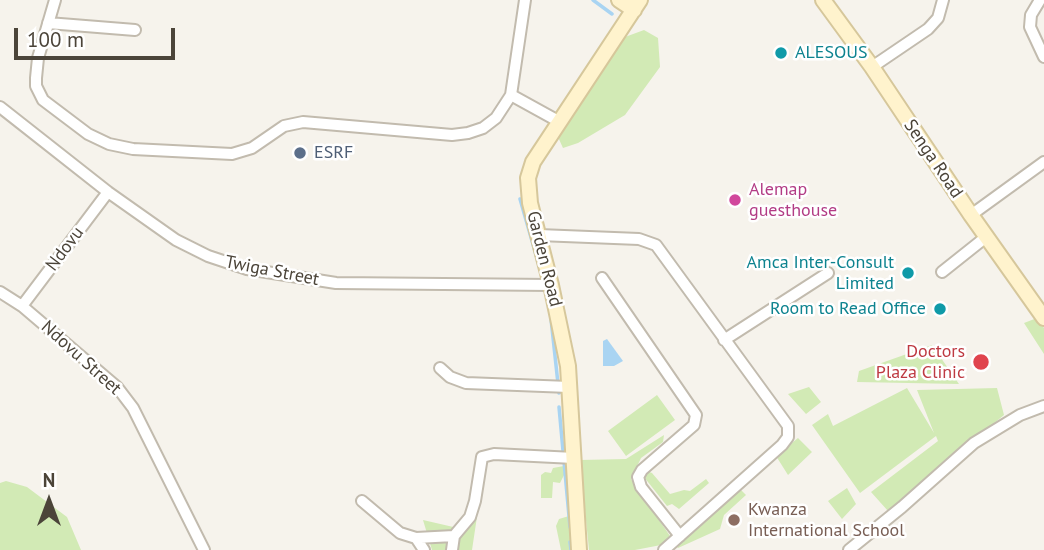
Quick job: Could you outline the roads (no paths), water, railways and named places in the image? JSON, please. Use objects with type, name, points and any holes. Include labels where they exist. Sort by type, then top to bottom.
[{"type":"street","points":[[55,0],[38,58],[36,78],[38,94],[43,100],[88,134],[109,144],[133,149],[242,153],[284,126],[303,122],[452,135],[468,134],[483,128],[496,118],[511,95],[525,0]]},
{"type":"street","points":[[619,0],[637,5]]},
{"type":"street","name":"Senga Road","points":[[823,0],[1044,318]]},
{"type":"street","points":[[872,67],[928,29],[938,18],[943,0]]},
{"type":"street","points":[[1040,0],[1031,15],[1030,27],[1044,57]]},
{"type":"street","name":"Garden Road","points":[[579,550],[568,366],[530,203],[528,178],[533,162],[637,5]]},
{"type":"street","points":[[48,23],[135,30]]},
{"type":"street","points":[[511,95],[560,122]]},
{"type":"street","name":"Twiga Street","points":[[0,107],[108,192],[176,240],[208,256],[247,269],[336,283],[551,285]]},
{"type":"street","points":[[971,215],[1044,162]]},
{"type":"street","name":"Ndovu","points":[[22,306],[108,192]]},
{"type":"street","points":[[539,235],[639,239],[656,245],[786,421],[788,437],[782,445],[664,550]]},
{"type":"street","points":[[942,272],[986,237]]},
{"type":"street","points":[[724,340],[828,273]]},
{"type":"street","points":[[602,278],[696,415],[694,425],[642,470],[638,477],[641,487],[680,536]]},
{"type":"street","name":"Ndovu Street","points":[[0,292],[22,306],[100,371],[134,408],[204,550]]},
{"type":"street","points":[[440,368],[450,377],[466,383],[569,387]]},
{"type":"street","points":[[849,550],[974,443],[1020,415],[1044,406]]},
{"type":"street","points":[[452,550],[454,536],[470,517],[482,457],[494,453],[574,458]]},
{"type":"street","points":[[362,501],[400,533],[416,538],[454,536]]},
{"type":"street","points":[[416,538],[425,550]]},
{"type":"water","points":[[607,339],[623,361],[614,366],[603,366],[603,341]]},
{"type":"waterway","points":[[593,0],[612,14]]},
{"type":"waterway","points":[[520,199],[540,269]]},
{"type":"waterway","points":[[551,319],[559,393]]},
{"type":"waterway","points":[[559,407],[570,527]]},
{"type":"waterway","points":[[570,542],[571,550]]},
{"type":"place","name":"ALESOUS","points":[[781,53]]},
{"type":"place","name":"ESRF","points":[[300,153]]},
{"type":"place","name":"Alemap guesthouse","points":[[735,200]]},
{"type":"place","name":"Amca Inter-Consult Limited","points":[[908,273]]},
{"type":"place","name":"Room to Read Office","points":[[940,309]]},
{"type":"place","name":"Doctors Plaza Clinic","points":[[981,362]]},
{"type":"place","name":"Kwanza International School","points":[[734,520]]}]
